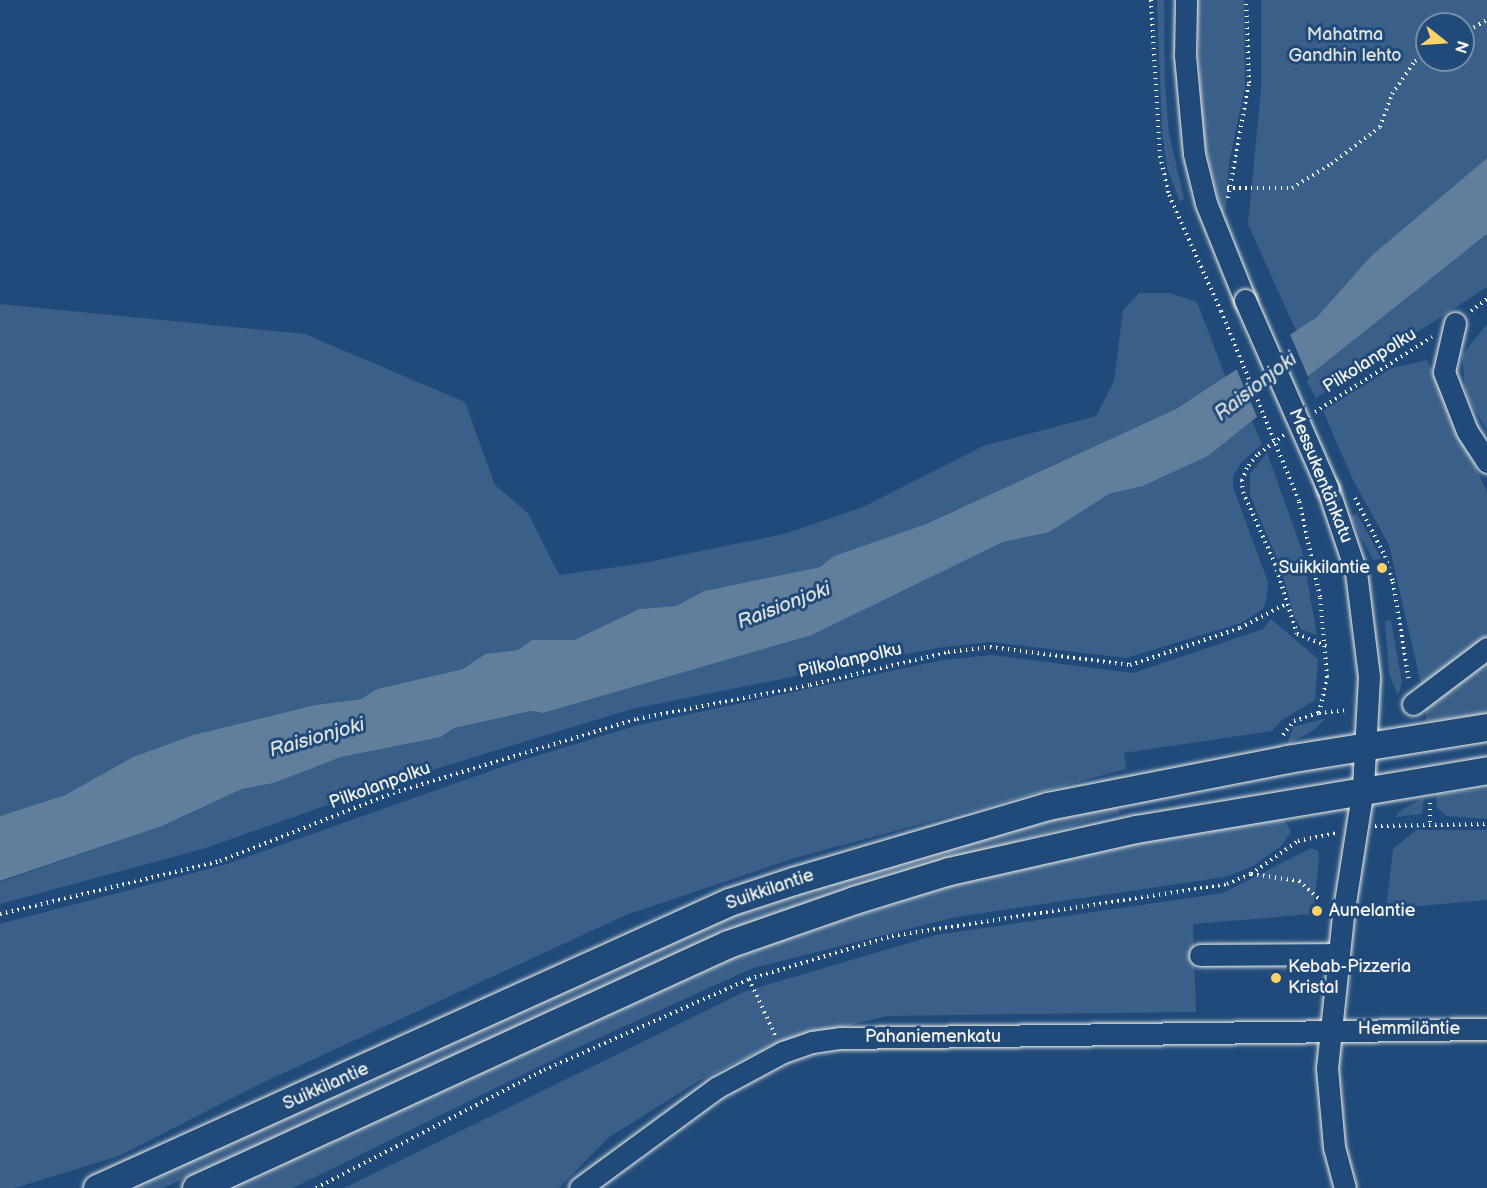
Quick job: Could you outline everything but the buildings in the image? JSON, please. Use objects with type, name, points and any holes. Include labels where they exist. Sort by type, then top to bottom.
[{"type":"main road","name":"Suikkilantie","points":[[97,1188],[750,895],[1048,806],[1366,745],[1487,727]]},
{"type":"main road","name":"Suikkilantie","points":[[196,1188],[728,944],[792,920],[949,871],[1052,847],[1363,788],[1487,770]]},
{"type":"street","name":"Messukentänkatu","points":[[1186,0],[1185,55],[1194,154],[1206,203],[1245,300],[1329,489],[1357,582],[1369,677],[1363,788]]},
{"type":"street","points":[[1455,323],[1444,372],[1467,430],[1487,462]]},
{"type":"street","points":[[1413,704],[1487,648]]},
{"type":"street","points":[[1345,1188],[1334,1147],[1327,1068],[1339,954],[1363,788]]},
{"type":"street","points":[[1200,955],[1339,954]]},
{"type":"street","name":"Hemmiläntie","points":[[1330,1030],[1487,1029]]},
{"type":"street","name":"Pahaniemenkatu","points":[[580,1188],[716,1088],[783,1052],[842,1038],[1330,1030]]},
{"type":"path","points":[[1151,0],[1160,156],[1169,195],[1221,311],[1299,501],[1320,597],[1327,646],[1327,677],[1319,713],[1294,721],[1283,735]]},
{"type":"path","points":[[1228,210],[1227,188],[1249,83],[1246,0]]},
{"type":"path","points":[[1227,188],[1292,188],[1331,164],[1380,127],[1392,94],[1415,61]]},
{"type":"path","name":"Pilkolanpolku","points":[[1311,415],[1455,323],[1487,299]]},
{"type":"path","points":[[1293,428],[1257,455],[1242,480],[1243,492],[1275,564],[1297,634],[1327,646]]},
{"type":"path","points":[[1351,491],[1385,556],[1393,582],[1413,704]]},
{"type":"path","name":"Pilkolanpolku","points":[[0,914],[220,861],[393,793],[637,719],[810,685],[948,652],[990,647],[1130,665],[1240,628],[1286,604]]},
{"type":"path","points":[[1430,799],[1430,823]]},
{"type":"path","points":[[1394,823],[1487,824]]},
{"type":"path","points":[[316,1188],[544,1070],[749,979],[892,936],[970,921],[1201,890],[1251,874],[1298,841],[1323,835]]},
{"type":"path","points":[[1251,874],[1299,881],[1319,898]]},
{"type":"path","points":[[749,979],[783,1052]]},
{"type":"green space","points":[[1157,0],[1164,0],[1165,86],[1169,133],[1184,199],[1180,202],[1167,168],[1162,131]]},
{"type":"green space","points":[[1197,0],[1244,0],[1245,87],[1229,163],[1226,210],[1222,213],[1205,147],[1201,113]]},
{"type":"green space","name":"Mahatma Gandhin lehto","points":[[1261,0],[1487,0],[1487,158],[1371,256],[1317,317],[1296,331],[1248,224],[1261,90]]},
{"type":"green space","points":[[1487,234],[1487,287],[1316,398],[1305,379]]},
{"type":"green space","points":[[1139,293],[1170,293],[1197,302],[1226,378],[1176,409],[926,524],[834,556],[820,567],[704,591],[676,606],[639,609],[574,640],[532,640],[518,650],[485,654],[463,669],[377,689],[361,699],[315,705],[193,735],[133,757],[65,795],[0,816],[0,304],[305,334],[465,402],[495,485],[528,513],[559,575],[638,564],[784,534],[863,507],[983,446],[1096,416],[1114,381],[1123,310]]},
{"type":"green space","points":[[1487,324],[1487,430],[1466,395],[1462,355]]},
{"type":"green space","points":[[1427,360],[1487,492],[1487,638],[1422,688],[1389,545],[1352,478],[1323,411],[1392,368]]},
{"type":"green space","points":[[1252,421],[1262,444],[1241,463],[1233,476],[1233,487],[1268,582],[1263,609],[1241,623],[1126,658],[991,642],[937,648],[632,709],[396,781],[206,848],[0,904],[0,882],[162,826],[242,789],[274,783],[341,757],[441,737],[454,728],[531,711],[543,713],[812,635],[1003,542],[1049,531],[1109,494],[1143,486],[1208,456]]},
{"type":"green space","points":[[1267,453],[1302,550],[1317,635],[1302,630],[1294,616],[1281,568],[1250,495],[1250,474]]},
{"type":"green space","points":[[1357,514],[1381,559],[1373,560],[1350,516]]},
{"type":"green space","points":[[1271,619],[1318,659],[1315,700],[1282,720],[1272,731],[1124,753],[1126,769],[798,857],[626,915],[262,1083],[119,1156],[15,1188],[0,1188],[0,924],[227,864],[513,763],[638,725],[943,660],[992,655],[1133,673],[1263,629]]},
{"type":"green space","points":[[1391,620],[1402,682],[1398,695],[1389,674],[1385,621]]},
{"type":"green space","points":[[1487,652],[1487,714],[1426,721],[1426,707]]},
{"type":"green space","points":[[1326,718],[1314,730],[1287,745],[1293,727]]},
{"type":"green space","points":[[1487,789],[1487,819],[1447,816],[1437,808],[1436,794]]},
{"type":"green space","points":[[1424,798],[1422,814],[1395,817],[1401,810]]},
{"type":"green space","points":[[1118,805],[1119,813],[927,866],[369,1095],[163,1188],[133,1188],[725,919],[923,852]]},
{"type":"green space","points":[[1283,817],[1291,832],[1281,846],[1253,866],[1225,877],[956,917],[753,968],[577,1048],[293,1188],[230,1188],[750,950],[955,884],[1141,842]]},
{"type":"green space","points":[[1416,830],[1487,830],[1487,900],[1386,909],[1393,849]]},
{"type":"green space","points":[[1311,848],[1318,851],[1319,860],[1313,914],[1193,924],[1196,1012],[887,1016],[775,1044],[700,1080],[608,1138],[559,1188],[344,1188],[746,991],[936,935],[1223,893]]},
{"type":"water","name":"Raisionjoki","points":[[1487,158],[1487,234],[1208,456],[1143,486],[1109,494],[1049,532],[1003,542],[812,635],[543,713],[531,711],[454,728],[441,737],[341,757],[274,783],[242,789],[162,826],[0,881],[0,816],[65,795],[133,757],[193,735],[315,705],[361,699],[377,689],[463,669],[485,654],[518,650],[532,640],[574,640],[639,609],[676,606],[704,591],[820,567],[834,556],[926,524],[1176,409],[1317,317],[1371,256]]},
{"type":"pier","points":[[1289,332],[1309,379],[1258,419],[1236,368]]},
{"type":"place","name":"Suikkilantie","points":[[1382,568]]},
{"type":"place","name":"Aunelantie","points":[[1317,911]]},
{"type":"place","name":"Kebab-Pizzeria Kristal","points":[[1276,978]]}]
